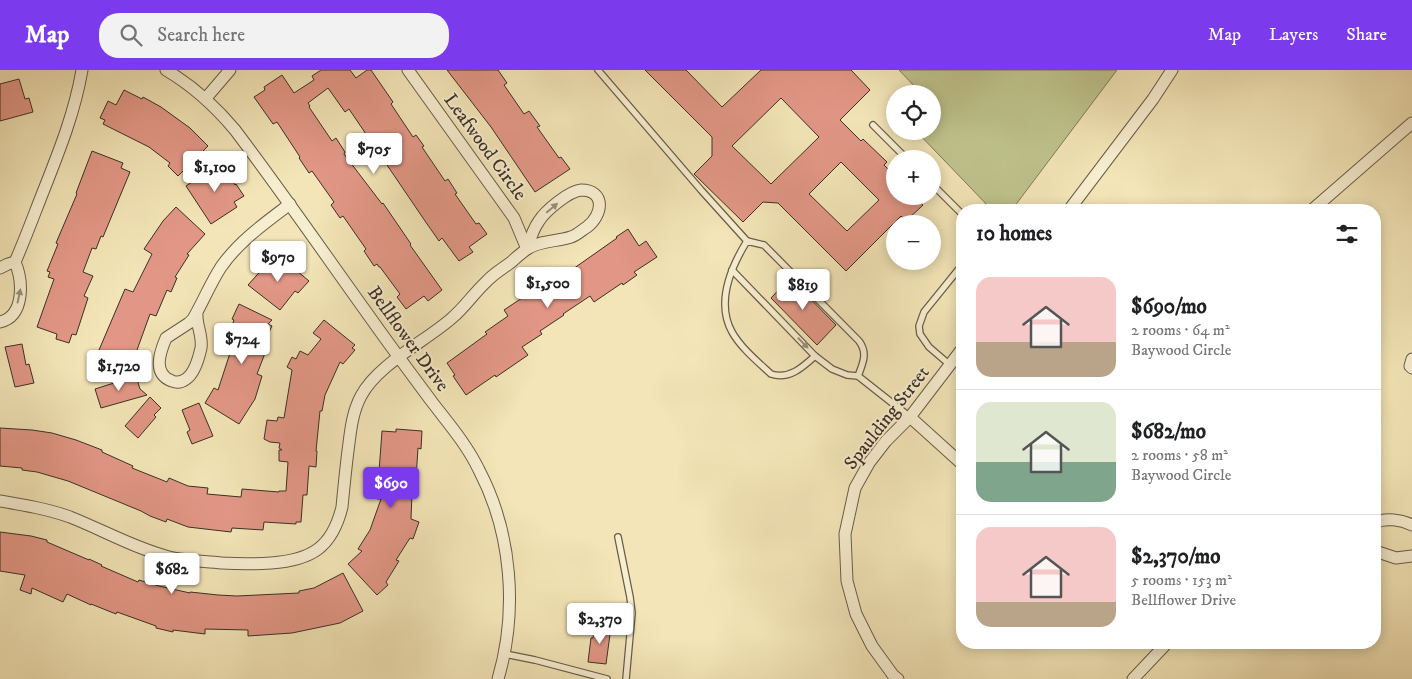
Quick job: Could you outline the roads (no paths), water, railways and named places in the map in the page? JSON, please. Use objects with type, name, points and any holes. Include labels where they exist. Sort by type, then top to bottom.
[{"type":"street","points":[[0,322],[12,316],[20,295],[20,277],[15,262],[64,137],[76,100],[82,70]]},
{"type":"street","name":"Bellflower Drive","points":[[166,70],[183,80],[206,98],[235,130],[471,455],[480,471],[490,494],[503,536],[507,560],[510,607],[505,654],[498,679]]},
{"type":"street","points":[[206,98],[230,70]]},
{"type":"street","name":"Leafwood Circle","points":[[408,70],[514,218],[527,249]]},
{"type":"street","points":[[1074,204],[1153,99],[1172,70]]},
{"type":"street","points":[[1319,204],[1412,123]]},
{"type":"street","points":[[0,501],[45,509],[69,517],[147,550],[172,558],[260,564],[285,562],[304,557],[326,543],[339,518],[353,416],[359,400],[369,385],[399,358],[451,319],[488,280],[527,249],[535,244],[570,237],[593,222],[598,214],[599,203],[593,193],[583,190],[571,193],[550,209],[539,221],[527,249]]},
{"type":"street","points":[[197,314],[196,320],[201,343],[197,361],[186,379],[177,382],[172,381],[166,378],[160,370],[159,359],[165,340],[169,335],[189,323],[197,314],[214,280],[230,256],[258,229],[290,204]]},
{"type":"street","points":[[0,268],[15,262]]},
{"type":"street","name":"Spaulding Street","points":[[898,679],[872,646],[856,614],[847,581],[844,534],[855,488],[869,463],[886,441],[910,417],[956,357]]},
{"type":"street","points":[[1412,359],[1410,366],[1412,368]]},
{"type":"street","points":[[910,417],[956,459]]},
{"type":"street","points":[[1381,521],[1403,521],[1412,525]]},
{"type":"street","points":[[1381,553],[1396,558],[1412,556]]},
{"type":"street","points":[[1133,679],[1161,649]]},
{"type":"lane","points":[[598,70],[747,241],[764,246],[860,341],[865,356],[858,376]]},
{"type":"lane","points":[[873,126],[898,150]]},
{"type":"lane","points":[[941,193],[956,208]]},
{"type":"lane","points":[[747,241],[732,270],[726,289],[726,302],[731,330],[743,346],[776,376],[789,375],[808,363],[815,356]]},
{"type":"lane","points":[[732,270],[815,356],[832,369],[847,375],[858,376],[910,417]]},
{"type":"lane","points":[[950,365],[929,347],[920,334],[919,326],[924,312],[956,272]]},
{"type":"lane","points":[[618,537],[632,613],[626,679]]},
{"type":"lane","points":[[505,654],[607,679]]}]
